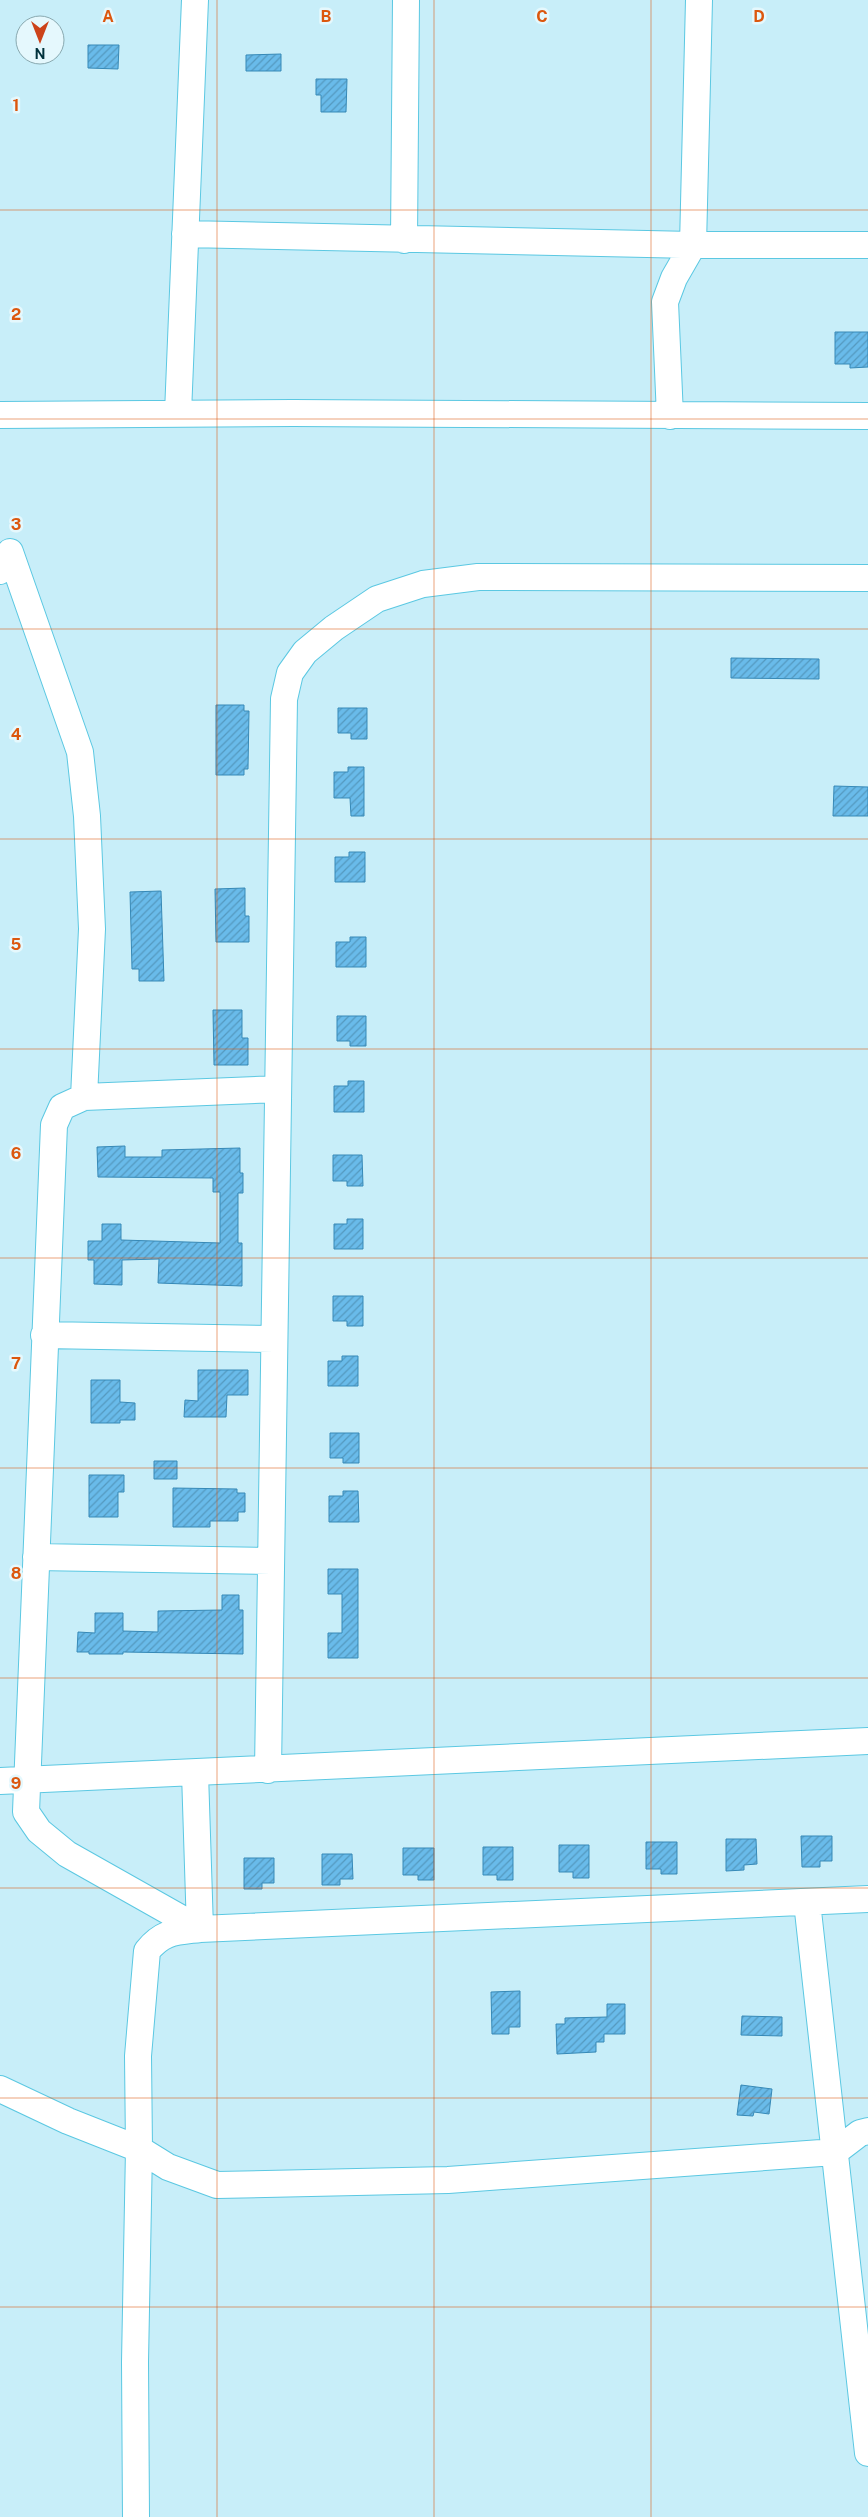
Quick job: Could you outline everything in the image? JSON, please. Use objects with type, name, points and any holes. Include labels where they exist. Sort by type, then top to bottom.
[{"type":"street","points":[[178,413],[195,0]]},
{"type":"street","points":[[404,240],[406,0]]},
{"type":"street","points":[[670,416],[665,302],[674,278],[693,245],[699,0]]},
{"type":"street","points":[[185,234],[693,245],[868,245]]},
{"type":"street","points":[[0,415],[178,413],[868,416]]},
{"type":"street","points":[[0,571],[10,552],[80,752],[87,816],[92,929],[84,1097]]},
{"type":"street","points":[[268,1770],[284,699],[290,673],[305,652],[334,628],[377,599],[423,584],[478,577],[868,578]]},
{"type":"street","points":[[200,1929],[68,1854],[39,1831],[26,1812],[54,1125],[62,1107],[84,1097],[278,1089]]},
{"type":"street","points":[[44,1335],[274,1339]]},
{"type":"street","points":[[36,1557],[271,1561]]},
{"type":"street","points":[[0,1781],[868,1741]]},
{"type":"street","points":[[195,1773],[200,1929]]},
{"type":"street","points":[[136,2517],[135,2362],[139,2149],[138,2056],[147,1951],[157,1939],[173,1932],[200,1929],[868,1899]]},
{"type":"street","points":[[807,1902],[868,2454]]},
{"type":"street","points":[[0,2089],[68,2120],[139,2149],[168,2167],[217,2185],[448,2180],[835,2152],[860,2134],[868,2131]]},
{"type":"building","points":[[88,45],[119,45],[118,69],[88,68]]},
{"type":"building","points":[[281,54],[281,71],[246,71],[246,55]]},
{"type":"building","points":[[316,79],[347,79],[346,112],[321,112],[321,95],[316,95]]},
{"type":"building","points":[[835,332],[868,332],[868,367],[850,368],[850,364],[835,364]]},
{"type":"building","points":[[731,658],[819,659],[819,679],[731,678]]},
{"type":"building","points":[[216,705],[244,705],[244,711],[249,711],[248,769],[244,769],[244,775],[216,775]]},
{"type":"building","points":[[338,708],[367,708],[367,739],[351,739],[351,733],[338,733]]},
{"type":"building","points":[[348,767],[364,767],[364,816],[351,816],[350,798],[334,798],[334,772],[348,772]]},
{"type":"building","points":[[834,786],[868,787],[868,816],[833,816]]},
{"type":"building","points":[[349,852],[365,852],[365,882],[335,882],[335,857],[349,857]]},
{"type":"building","points":[[245,888],[245,916],[249,916],[249,942],[216,942],[215,889]]},
{"type":"building","points":[[161,891],[164,981],[139,981],[139,969],[132,969],[130,892]]},
{"type":"building","points":[[350,937],[366,937],[366,967],[336,967],[336,942],[350,942]]},
{"type":"building","points":[[213,1010],[242,1010],[242,1038],[248,1038],[248,1065],[214,1065]]},
{"type":"building","points":[[337,1016],[366,1016],[366,1046],[350,1046],[350,1041],[337,1041]]},
{"type":"building","points":[[348,1081],[364,1081],[364,1112],[334,1112],[334,1086],[348,1086]]},
{"type":"building","points":[[125,1146],[125,1157],[162,1157],[162,1150],[240,1148],[240,1173],[243,1173],[243,1193],[238,1193],[238,1243],[242,1243],[242,1286],[158,1283],[159,1259],[122,1260],[122,1285],[94,1284],[94,1260],[88,1260],[88,1241],[102,1241],[102,1224],[121,1224],[121,1240],[220,1243],[220,1192],[213,1192],[213,1178],[98,1177],[97,1147]]},
{"type":"building","points":[[333,1155],[362,1155],[363,1186],[347,1186],[347,1181],[333,1181]]},
{"type":"building","points":[[347,1219],[363,1219],[363,1249],[334,1249],[334,1224],[347,1224]]},
{"type":"building","points":[[333,1296],[363,1296],[363,1326],[347,1326],[347,1321],[333,1321]]},
{"type":"building","points":[[342,1356],[358,1356],[358,1386],[328,1386],[328,1361],[342,1361]]},
{"type":"building","points":[[198,1370],[248,1370],[248,1395],[227,1395],[226,1417],[184,1417],[185,1400],[198,1401]]},
{"type":"building","points":[[91,1380],[120,1380],[120,1402],[135,1403],[135,1420],[120,1420],[120,1423],[91,1423]]},
{"type":"building","points":[[330,1433],[359,1433],[359,1463],[343,1463],[343,1458],[330,1458]]},
{"type":"building","points":[[154,1461],[177,1461],[177,1479],[154,1479]]},
{"type":"building","points":[[89,1475],[124,1475],[124,1492],[118,1492],[118,1517],[89,1517]]},
{"type":"building","points":[[173,1488],[237,1489],[237,1493],[245,1493],[245,1512],[238,1512],[238,1521],[210,1521],[210,1527],[173,1527]]},
{"type":"building","points":[[343,1491],[358,1491],[359,1522],[329,1522],[329,1496],[343,1496]]},
{"type":"building","points":[[328,1569],[358,1569],[358,1658],[328,1658],[328,1633],[342,1633],[342,1594],[328,1594]]},
{"type":"building","points":[[222,1595],[239,1595],[239,1610],[243,1610],[243,1654],[123,1652],[123,1654],[89,1654],[89,1652],[77,1652],[78,1632],[95,1633],[95,1613],[123,1613],[123,1631],[158,1632],[158,1611],[222,1610]]},
{"type":"building","points":[[801,1836],[832,1836],[832,1861],[820,1861],[820,1867],[802,1867]]},
{"type":"building","points":[[726,1839],[756,1839],[757,1864],[744,1865],[744,1870],[726,1871]]},
{"type":"building","points":[[646,1842],[677,1842],[677,1874],[661,1874],[661,1869],[646,1869]]},
{"type":"building","points":[[559,1845],[589,1845],[589,1878],[573,1878],[573,1872],[559,1872]]},
{"type":"building","points":[[483,1847],[513,1847],[513,1880],[497,1880],[497,1875],[483,1875]]},
{"type":"building","points":[[403,1848],[434,1848],[434,1880],[418,1880],[418,1875],[403,1875]]},
{"type":"building","points":[[322,1854],[352,1854],[353,1879],[340,1879],[340,1885],[322,1885]]},
{"type":"building","points":[[244,1858],[274,1858],[274,1883],[262,1883],[262,1889],[244,1889]]},
{"type":"building","points":[[520,1991],[520,2027],[509,2027],[509,2034],[492,2034],[491,1992]]},
{"type":"building","points":[[607,2004],[625,2004],[625,2034],[604,2034],[604,2042],[596,2042],[596,2052],[557,2054],[556,2024],[565,2024],[565,2018],[607,2017]]},
{"type":"building","points":[[742,2016],[782,2017],[782,2036],[741,2035]]},
{"type":"building","points":[[741,2085],[772,2089],[769,2114],[754,2112],[753,2116],[737,2115]]}]
